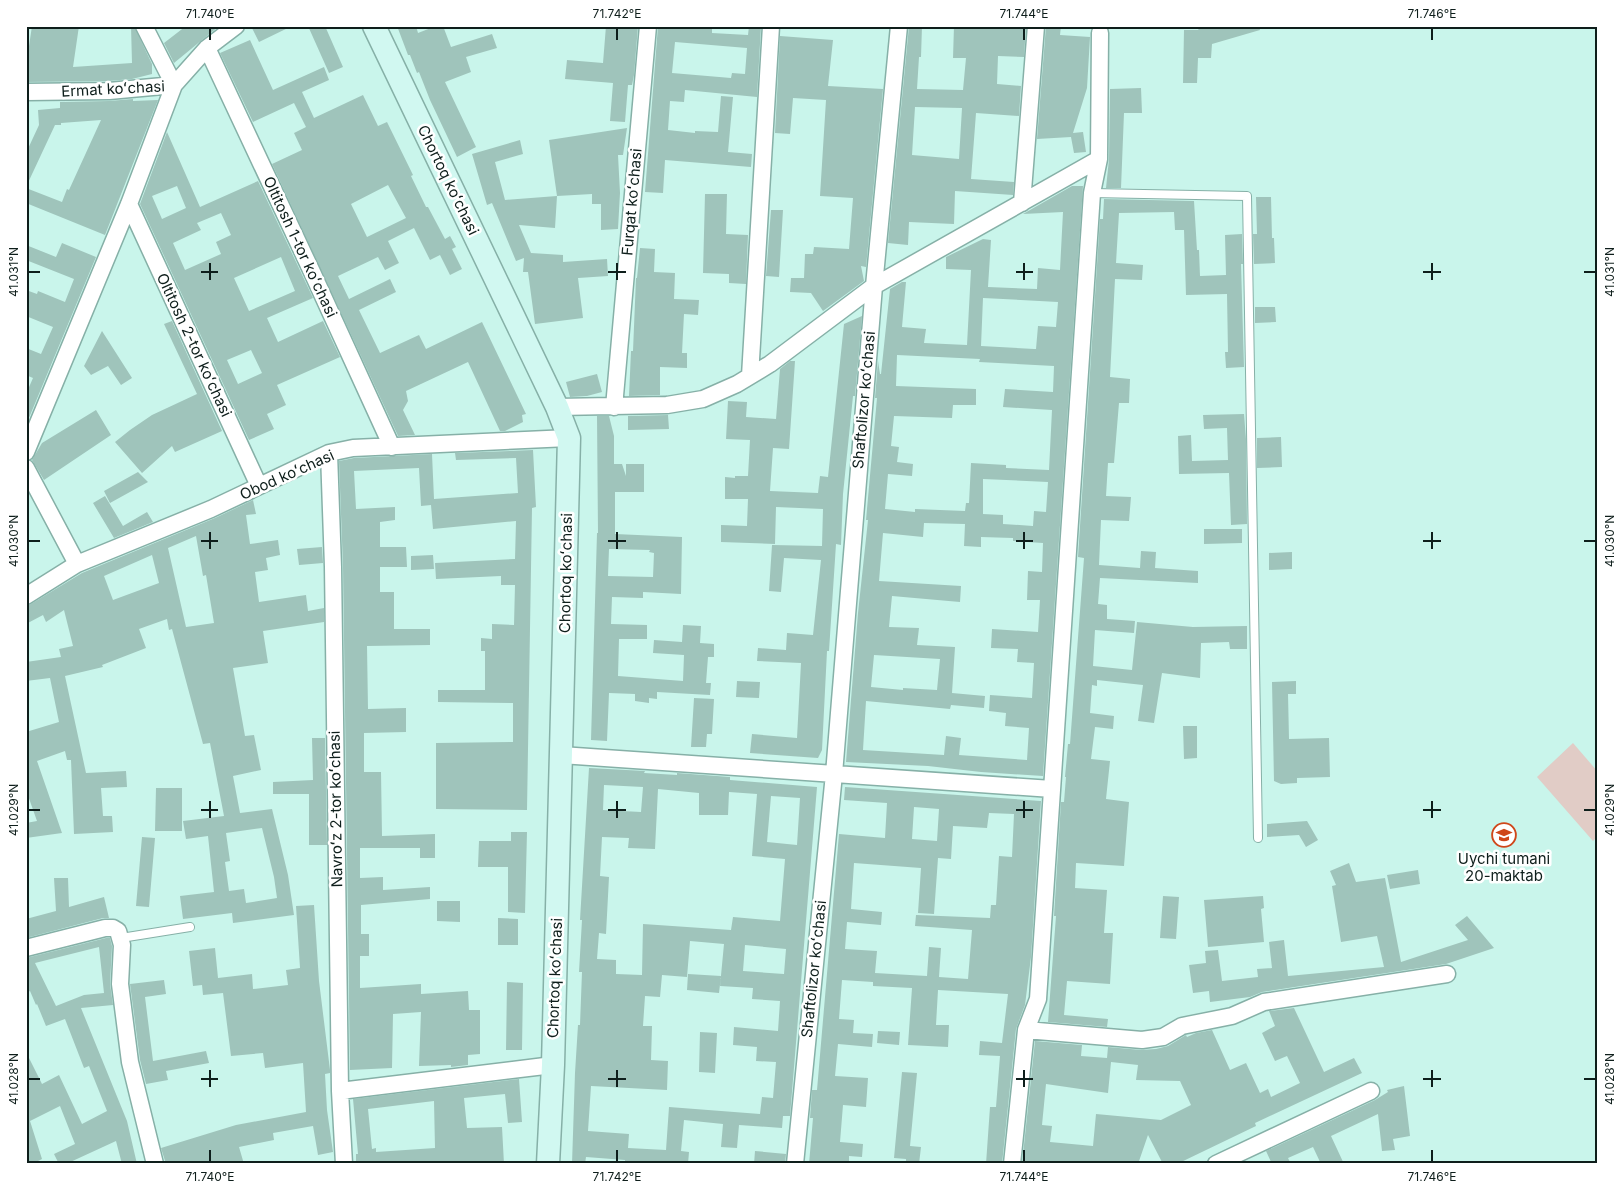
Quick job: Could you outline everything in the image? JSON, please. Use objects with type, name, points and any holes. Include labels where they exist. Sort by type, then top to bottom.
[{"type":"main road","name":"Chortoq koʻchasi","points":[[374,26],[557,407],[569,438],[562,755],[548,1164]]},
{"type":"street","points":[[26,452],[130,204],[174,85],[144,26]]},
{"type":"street","name":"Ermat koʻchasi","points":[[26,92],[109,91],[174,85],[207,48],[236,26]]},
{"type":"street","name":"Furqat koʻchasi","points":[[614,407],[648,26]]},
{"type":"street","points":[[750,376],[771,26]]},
{"type":"street","name":"Shaftolizor koʻchasi","points":[[795,1164],[834,774],[874,286],[899,26]]},
{"type":"street","points":[[1022,203],[1036,26]]},
{"type":"street","points":[[1012,1164],[1026,1030],[1038,999],[1092,193],[1099,159],[1100,32]]},
{"type":"street","name":"Oltitosh 1-tor koʻchasi","points":[[207,48],[392,447]]},
{"type":"street","points":[[557,407],[667,405],[703,399],[738,384],[770,364],[874,286],[1099,159]]},
{"type":"street","name":"Oltitosh 2-tor koʻchasi","points":[[130,204],[259,486]]},
{"type":"street","name":"Obod koʻchasi","points":[[26,596],[77,564],[211,509],[329,453],[353,448],[569,438]]},
{"type":"street","name":"Navroʻz 2-tor koʻchasi","points":[[329,453],[333,567],[340,1091],[344,1164]]},
{"type":"street","points":[[26,468],[77,564]]},
{"type":"street","points":[[562,755],[1052,790]]},
{"type":"street","points":[[26,948],[105,928],[113,928],[118,931],[121,938],[120,984],[130,1062],[155,1164]]},
{"type":"street","points":[[1026,1030],[1142,1040],[1163,1037],[1182,1026],[1232,1016],[1264,1002],[1447,974]]},
{"type":"street","points":[[340,1091],[552,1065]]},
{"type":"street","points":[[1216,1164],[1371,1091]]},
{"type":"lane","points":[[1092,193],[1247,196],[1258,838]]},
{"type":"lane","points":[[121,938],[190,927]]},
{"type":"shaded area","points":[[1573,743],[1598,772],[1598,836],[1593,841],[1537,777]]},
{"type":"building","points":[[32,26],[79,26],[73,67],[132,63],[131,26],[134,26],[152,64],[152,74],[132,79],[108,81],[26,82],[26,66]]},
{"type":"building","points":[[186,26],[219,26],[174,63],[164,43]]},
{"type":"building","points":[[251,26],[292,26],[259,42]]},
{"type":"building","points":[[308,26],[325,26],[343,67],[329,73]]},
{"type":"building","points":[[397,26],[416,26],[418,33],[436,26],[443,26],[451,47],[492,34],[497,48],[466,57],[471,72],[445,82],[476,147],[457,157],[419,72],[417,73],[410,55],[408,55]]},
{"type":"building","points":[[606,26],[638,26],[634,75],[632,85],[628,85],[625,122],[610,121],[613,83],[565,79],[567,60],[603,63]]},
{"type":"building","points":[[658,26],[712,26],[712,33],[748,35],[749,26],[761,26],[757,97],[685,90],[684,102],[670,101],[668,130],[695,133],[695,131],[718,132],[721,96],[733,97],[728,152],[752,154],[751,167],[665,160],[663,193],[645,192]],"holes":[[[675,42],[747,48],[745,74],[732,73],[731,78],[672,73]]]},
{"type":"building","points":[[909,26],[922,26],[917,89],[963,90],[966,58],[953,58],[954,26],[1026,26],[1024,57],[998,56],[997,84],[1021,86],[1019,116],[976,113],[971,179],[1014,182],[1013,195],[955,191],[954,224],[909,222],[908,245],[888,243]],"holes":[[[915,107],[962,108],[959,159],[912,155]]]},
{"type":"building","points":[[1046,26],[1061,26],[1060,35],[1090,37],[1087,88],[1073,133],[1083,132],[1086,152],[1074,153],[1071,137],[1037,139]]},
{"type":"building","points":[[1201,26],[1259,26],[1260,30],[1212,44],[1211,58],[1198,58],[1197,83],[1183,83],[1184,30],[1198,30]]},
{"type":"building","points":[[780,36],[833,40],[828,86],[883,89],[866,267],[861,266],[864,281],[823,311],[811,293],[790,292],[791,278],[804,278],[805,254],[813,254],[814,247],[849,249],[853,198],[820,196],[826,100],[793,98],[790,134],[775,133]]},
{"type":"building","points":[[250,40],[273,90],[324,67],[329,80],[302,92],[314,118],[363,95],[378,126],[387,122],[413,175],[411,176],[426,207],[428,207],[445,239],[450,236],[456,247],[452,249],[462,269],[450,275],[440,255],[430,260],[414,228],[388,241],[399,263],[385,270],[378,257],[338,276],[349,299],[390,279],[396,292],[359,310],[380,353],[419,335],[426,349],[482,322],[526,414],[522,415],[523,422],[505,431],[500,431],[468,362],[406,391],[408,401],[403,410],[415,435],[398,436],[272,164],[302,150],[294,133],[306,127],[294,103],[253,122],[220,53]],"holes":[[[388,185],[406,218],[367,237],[351,204]]]},
{"type":"building","points":[[1141,88],[1142,113],[1124,113],[1121,188],[1106,188],[1109,159],[1110,89]]},
{"type":"building","points":[[133,99],[133,101],[158,100],[105,235],[26,203],[26,188],[62,202],[101,120],[55,125],[26,187],[26,153],[39,125],[38,110],[60,108],[60,102]]},
{"type":"building","points":[[627,128],[623,155],[618,155],[620,193],[618,229],[601,230],[601,204],[592,204],[592,194],[557,196],[549,140]]},
{"type":"building","points":[[167,132],[200,207],[258,181],[313,298],[267,318],[278,342],[323,321],[340,357],[277,385],[286,405],[267,414],[274,429],[249,440],[140,204]],"holes":[[[177,186],[186,208],[162,219],[152,196]],[[221,213],[231,235],[216,242],[221,254],[185,270],[173,243],[201,230],[197,223]],[[281,257],[295,291],[249,311],[234,278]],[[251,350],[262,373],[238,384],[227,360]]]},
{"type":"building","points":[[520,140],[523,154],[495,162],[505,200],[557,196],[555,228],[519,225],[531,253],[563,255],[563,262],[607,259],[608,276],[578,278],[583,318],[535,324],[528,272],[523,272],[524,258],[516,261],[492,203],[487,205],[472,154]]},
{"type":"building","points":[[1072,186],[1083,186],[1043,776],[928,766],[846,762],[858,613],[868,520],[866,520],[877,398],[875,398],[878,361],[881,374],[890,289],[902,282],[906,282],[902,327],[926,329],[924,343],[967,345],[971,270],[946,269],[946,257],[983,239],[991,240],[988,287],[1037,289],[1038,268],[1060,270],[1063,212],[1023,214]],"holes":[[[983,298],[1058,302],[1056,327],[1038,326],[1036,349],[981,346]],[[897,355],[980,359],[979,362],[1054,366],[1053,392],[1005,389],[1003,407],[1052,410],[1049,470],[1006,468],[1006,465],[971,463],[969,503],[966,503],[965,511],[915,509],[915,512],[885,509],[888,474],[912,476],[913,464],[897,462],[899,447],[891,446],[894,416],[952,418],[953,405],[976,405],[976,389],[896,386]],[[983,479],[1048,482],[1046,512],[1034,511],[1033,526],[1003,524],[1003,515],[983,514]],[[924,523],[965,524],[964,546],[981,547],[981,537],[1013,538],[1013,541],[1043,543],[1042,572],[1028,571],[1027,600],[1040,600],[1038,632],[992,629],[991,648],[1018,649],[1017,662],[1034,663],[1032,698],[990,695],[989,711],[1006,713],[1005,726],[1029,728],[1027,760],[959,755],[961,738],[946,736],[944,755],[863,750],[866,701],[950,709],[951,705],[984,708],[985,696],[952,693],[955,647],[917,645],[919,628],[889,627],[892,596],[960,602],[961,586],[879,581],[883,533],[923,537]],[[874,655],[940,659],[937,690],[903,688],[903,690],[871,687]]]},
{"type":"building","points":[[705,194],[727,194],[726,234],[748,235],[746,284],[729,283],[729,274],[703,273]]},
{"type":"building","points":[[1256,197],[1271,197],[1275,263],[1254,264],[1253,234],[1257,234]]},
{"type":"building","points":[[1104,199],[1194,201],[1200,276],[1226,275],[1225,235],[1242,234],[1244,367],[1226,368],[1225,352],[1228,352],[1227,294],[1186,295],[1184,230],[1175,230],[1174,212],[1119,213],[1116,263],[1143,265],[1142,280],[1115,279],[1110,377],[1130,379],[1129,403],[1119,403],[1114,463],[1108,463],[1106,496],[1131,497],[1129,521],[1101,520],[1099,565],[1140,568],[1141,551],[1156,552],[1155,568],[1198,571],[1198,583],[1100,578],[1098,604],[1107,605],[1107,619],[1135,621],[1134,633],[1095,630],[1093,666],[1132,670],[1137,622],[1193,627],[1247,626],[1247,649],[1230,649],[1229,642],[1201,643],[1200,678],[1162,673],[1154,723],[1138,721],[1143,685],[1097,680],[1097,686],[1092,685],[1090,713],[1114,716],[1113,729],[1095,727],[1091,759],[1110,761],[1106,799],[1129,802],[1124,866],[1076,863],[1075,888],[1107,890],[1104,933],[1113,933],[1110,984],[1067,981],[1064,1015],[1108,1019],[1107,1027],[1048,1022],[1056,916],[1054,916],[1061,802],[1064,802],[1068,744],[1070,744],[1084,558],[1078,557],[1100,219],[1103,219]]},
{"type":"building","points":[[771,210],[783,210],[779,277],[766,276]]},
{"type":"building","points":[[62,243],[96,257],[26,425],[26,394],[33,378],[26,375],[26,348],[41,354],[53,327],[26,316],[26,290],[37,294],[38,291],[65,302],[74,279],[26,260],[26,245],[56,257]]},
{"type":"building","points":[[640,248],[655,249],[654,272],[675,273],[674,299],[699,300],[698,315],[684,314],[682,353],[687,353],[687,368],[660,367],[660,395],[629,396],[636,278]]},
{"type":"building","points":[[1255,307],[1275,307],[1276,322],[1255,323]]},
{"type":"building","points":[[862,316],[855,396],[853,396],[843,494],[841,545],[836,544],[829,651],[827,651],[822,750],[818,758],[750,753],[752,734],[797,738],[801,663],[757,661],[758,648],[786,650],[787,633],[813,635],[821,560],[784,558],[781,592],[769,591],[772,545],[822,546],[823,509],[776,507],[775,544],[721,542],[721,525],[747,526],[748,499],[725,499],[725,477],[748,476],[750,440],[726,439],[728,401],[747,402],[746,417],[776,419],[780,369],[790,361],[795,361],[789,449],[773,448],[770,491],[818,493],[820,476],[828,477],[844,324]]},
{"type":"building","points":[[172,321],[222,431],[175,452],[172,446],[142,473],[115,442],[152,415],[197,394],[164,324]]},
{"type":"building","points":[[102,331],[132,378],[121,385],[108,366],[91,375],[84,366]]},
{"type":"building","points":[[597,374],[602,392],[587,396],[570,397],[566,382]]},
{"type":"building","points":[[96,410],[111,435],[44,480],[32,460],[42,443]]},
{"type":"building","points":[[1244,414],[1247,524],[1231,525],[1229,473],[1179,474],[1178,436],[1191,435],[1192,461],[1228,460],[1227,428],[1204,429],[1203,415]]},
{"type":"building","points":[[668,415],[669,429],[628,430],[628,416]]},
{"type":"building","points":[[597,416],[609,416],[614,436],[614,464],[622,464],[626,476],[626,464],[644,464],[644,492],[615,492],[615,534],[682,537],[681,594],[643,592],[643,598],[612,597],[611,624],[647,625],[647,639],[619,639],[618,676],[683,681],[684,655],[653,653],[654,640],[682,642],[683,625],[701,626],[700,643],[714,644],[714,657],[708,657],[706,683],[711,683],[710,695],[657,692],[657,699],[649,698],[649,703],[635,701],[635,694],[609,693],[607,741],[591,740],[598,533]],"holes":[[[609,549],[650,550],[649,552],[654,553],[653,577],[608,576]]]},
{"type":"building","points":[[1281,437],[1282,467],[1257,468],[1257,438]]},
{"type":"building","points":[[533,450],[536,507],[532,508],[527,810],[436,809],[436,743],[513,742],[513,703],[438,702],[438,690],[485,690],[485,651],[481,651],[481,638],[492,639],[492,624],[514,625],[515,585],[501,585],[501,576],[436,579],[435,563],[515,559],[516,521],[433,529],[431,505],[421,506],[419,468],[354,471],[356,509],[395,507],[395,520],[380,522],[380,547],[406,547],[407,567],[380,567],[380,592],[394,592],[394,629],[430,629],[430,645],[367,646],[368,709],[406,708],[406,732],[364,733],[364,772],[381,772],[382,836],[435,834],[435,858],[420,858],[420,848],[360,848],[360,878],[383,877],[383,890],[430,887],[430,899],[361,905],[361,934],[369,934],[369,956],[360,956],[360,988],[421,984],[421,994],[468,991],[469,1010],[480,1010],[480,1054],[468,1055],[468,1065],[451,1067],[451,1065],[419,1066],[421,1012],[393,1014],[392,1068],[350,1070],[343,567],[339,461],[354,458],[432,454],[434,499],[518,493],[516,458],[456,460],[455,453]]},
{"type":"building","points":[[138,472],[148,482],[110,503],[104,491]]},
{"type":"building","points":[[105,496],[123,526],[147,512],[153,522],[114,538],[93,503]]},
{"type":"building","points":[[253,500],[256,514],[246,515],[250,544],[278,540],[280,555],[266,558],[268,570],[255,572],[259,602],[306,595],[308,611],[324,608],[324,622],[263,631],[268,663],[233,668],[245,736],[254,735],[261,770],[233,776],[240,813],[272,809],[288,875],[294,915],[233,923],[232,913],[183,919],[180,896],[214,892],[208,836],[186,839],[183,821],[224,816],[210,743],[203,744],[172,629],[169,630],[167,619],[139,629],[146,648],[102,665],[103,667],[65,676],[86,773],[126,771],[127,787],[101,788],[103,816],[112,816],[113,832],[74,834],[71,760],[67,760],[65,751],[37,761],[62,833],[26,838],[26,823],[37,821],[26,790],[26,732],[59,722],[50,678],[26,681],[26,662],[61,657],[59,649],[73,646],[64,610],[46,622],[43,615],[26,624],[26,606],[82,573],[215,518]],"holes":[[[196,536],[203,576],[206,575],[214,623],[186,627],[168,548]],[[152,555],[159,583],[113,600],[104,576]],[[262,828],[277,898],[246,903],[244,889],[229,891],[225,862],[230,861],[226,833]]]},
{"type":"building","points":[[1204,529],[1242,529],[1242,543],[1204,544]]},
{"type":"building","points":[[322,547],[323,563],[299,565],[297,549]]},
{"type":"building","points":[[1292,552],[1292,569],[1269,570],[1269,553]]},
{"type":"building","points":[[433,555],[434,569],[411,570],[411,556]]},
{"type":"building","points":[[737,681],[760,682],[759,698],[736,697]]},
{"type":"building","points":[[1296,681],[1296,694],[1288,694],[1289,739],[1329,738],[1330,777],[1297,778],[1297,783],[1281,784],[1274,781],[1272,682]]},
{"type":"building","points":[[694,698],[714,699],[712,734],[707,734],[706,747],[691,747]]},
{"type":"building","points":[[1183,726],[1197,726],[1197,758],[1184,759]]},
{"type":"building","points":[[312,738],[325,738],[327,845],[309,845],[309,794],[273,794],[273,782],[313,780]]},
{"type":"building","points":[[589,768],[730,777],[730,780],[817,787],[790,1116],[783,1116],[782,1128],[739,1125],[737,1148],[721,1147],[723,1124],[684,1120],[681,1151],[689,1152],[688,1164],[625,1164],[625,1160],[586,1157],[585,1164],[572,1164],[575,1073],[578,1025],[580,1025],[582,972],[579,972],[582,920],[580,920]],"holes":[[[604,785],[643,787],[641,812],[603,810]],[[658,789],[699,793],[699,815],[728,815],[729,792],[757,794],[752,856],[785,859],[780,921],[733,917],[731,930],[643,924],[642,975],[616,974],[616,960],[597,959],[599,933],[606,934],[609,877],[600,876],[602,837],[629,838],[628,848],[655,849]],[[771,796],[800,798],[797,845],[767,842]],[[690,941],[724,944],[720,986],[753,988],[752,999],[780,1001],[778,1031],[734,1027],[733,1045],[757,1047],[756,1061],[776,1062],[773,1098],[762,1097],[760,1114],[669,1107],[666,1150],[628,1148],[629,1134],[588,1131],[591,1086],[667,1090],[668,1061],[651,1060],[652,1026],[643,1026],[645,996],[660,997],[662,975],[687,977]],[[745,945],[786,949],[784,974],[743,971]]]},
{"type":"building","points":[[845,787],[1041,801],[1031,957],[1025,1005],[1016,1029],[1002,1164],[986,1164],[990,1107],[996,1107],[1000,1056],[979,1055],[980,1041],[1002,1043],[1008,994],[938,990],[936,1025],[949,1025],[948,1047],[908,1045],[912,988],[873,986],[873,982],[842,980],[839,1019],[854,1020],[853,1033],[873,1034],[872,1047],[838,1044],[835,1076],[868,1078],[866,1107],[843,1105],[840,1142],[863,1144],[862,1157],[849,1156],[849,1164],[809,1164],[813,1118],[810,1118],[812,1090],[817,1090],[839,834],[885,838],[887,803],[844,800]],"holes":[[[914,807],[939,809],[937,841],[912,839]],[[989,813],[1014,814],[1012,857],[999,856],[996,905],[991,905],[990,918],[916,915],[915,926],[972,930],[968,979],[939,977],[941,948],[929,947],[927,976],[875,973],[877,951],[845,949],[847,922],[881,925],[882,912],[851,909],[854,863],[921,868],[918,913],[934,914],[938,858],[951,859],[953,826],[987,828]]]},
{"type":"building","points":[[156,788],[182,788],[182,831],[155,831]]},
{"type":"building","points":[[1307,821],[1318,840],[1306,847],[1299,835],[1267,837],[1267,824]]},
{"type":"building","points":[[511,832],[527,832],[525,913],[508,912],[508,867],[478,867],[479,841],[511,841]]},
{"type":"building","points":[[142,837],[155,838],[149,907],[136,906]]},
{"type":"building","points":[[1349,863],[1356,882],[1385,878],[1401,962],[1468,940],[1455,925],[1467,916],[1494,948],[1446,964],[1262,992],[1250,997],[1210,1002],[1209,991],[1193,993],[1189,965],[1206,963],[1205,951],[1218,950],[1222,981],[1258,977],[1257,969],[1272,968],[1269,942],[1284,940],[1288,976],[1384,967],[1377,936],[1341,942],[1332,886],[1336,885],[1330,871]]},
{"type":"building","points":[[1418,870],[1420,884],[1390,889],[1387,875]]},
{"type":"building","points":[[54,878],[68,878],[69,907],[104,897],[109,918],[26,938],[26,919],[56,911]]},
{"type":"building","points":[[1163,896],[1179,897],[1176,939],[1160,938]]},
{"type":"building","points":[[1263,896],[1264,908],[1261,909],[1264,942],[1208,947],[1204,900]]},
{"type":"building","points":[[437,901],[460,901],[460,922],[437,921]]},
{"type":"building","points":[[314,905],[319,981],[330,1070],[330,1073],[325,1074],[327,1110],[333,1152],[318,1155],[313,1126],[273,1133],[274,1140],[239,1147],[244,1164],[166,1164],[161,1148],[236,1125],[306,1112],[303,1063],[265,1068],[263,1053],[231,1056],[223,993],[203,995],[202,985],[193,986],[189,951],[215,948],[218,978],[252,974],[253,989],[288,985],[286,970],[300,968],[296,906]]},
{"type":"building","points":[[498,918],[518,919],[518,945],[498,945]]},
{"type":"building","points":[[110,938],[112,946],[110,984],[113,1005],[81,1008],[127,1121],[137,1164],[122,1164],[116,1141],[66,1164],[59,1164],[54,1154],[75,1144],[60,1106],[30,1121],[42,1159],[32,1164],[26,1164],[26,1052],[42,1084],[59,1075],[82,1124],[107,1111],[89,1066],[84,1068],[65,1019],[46,1026],[30,991],[26,993],[26,958]],"holes":[[[99,947],[104,993],[84,995],[56,1006],[35,963]]]},
{"type":"building","points":[[688,974],[721,976],[719,993],[687,990]]},
{"type":"building","points":[[164,980],[166,994],[145,997],[153,1061],[206,1051],[209,1063],[166,1071],[168,1080],[146,1084],[140,1060],[130,984]]},
{"type":"building","points":[[507,982],[523,983],[522,1050],[506,1050]]},
{"type":"building","points":[[1294,1008],[1324,1072],[1354,1058],[1362,1073],[1255,1123],[1256,1126],[1177,1164],[1163,1164],[1148,1135],[1138,1164],[1022,1164],[1035,1041],[1082,1045],[1081,1056],[1107,1058],[1108,1047],[1141,1050],[1156,1049],[1168,1046],[1186,1035],[1187,1037],[1212,1030],[1230,1070],[1246,1063],[1260,1093],[1268,1089],[1271,1097],[1300,1083],[1287,1056],[1275,1061],[1262,1033],[1275,1026],[1269,1011]],"holes":[[[1111,1062],[1138,1065],[1136,1080],[1180,1081],[1191,1105],[1161,1120],[1096,1114],[1093,1146],[1050,1142],[1052,1126],[1042,1125],[1046,1084],[1108,1093]]]},
{"type":"building","points":[[878,1031],[900,1032],[899,1045],[877,1043]]},
{"type":"building","points":[[700,1032],[717,1033],[715,1073],[699,1072]]},
{"type":"building","points":[[902,1072],[917,1073],[910,1146],[921,1147],[919,1164],[906,1164],[906,1159],[894,1158]]},
{"type":"building","points":[[519,1079],[522,1122],[508,1123],[505,1094],[464,1098],[467,1128],[502,1127],[504,1164],[356,1164],[356,1154],[358,1154],[353,1099]],"holes":[[[434,1101],[435,1148],[376,1152],[376,1148],[372,1149],[368,1109]]]},
{"type":"building","points":[[1404,1086],[1410,1136],[1393,1139],[1395,1150],[1382,1151],[1378,1114],[1331,1136],[1344,1164],[1321,1164],[1313,1147],[1288,1158],[1291,1164],[1272,1164],[1266,1151],[1375,1100],[1388,1092],[1387,1090]]},
{"type":"building","points":[[755,1151],[786,1154],[785,1164],[754,1164]]},
{"type":"place","name":"Uychi tumani 20-maktab","points":[[1504,835]]}]
